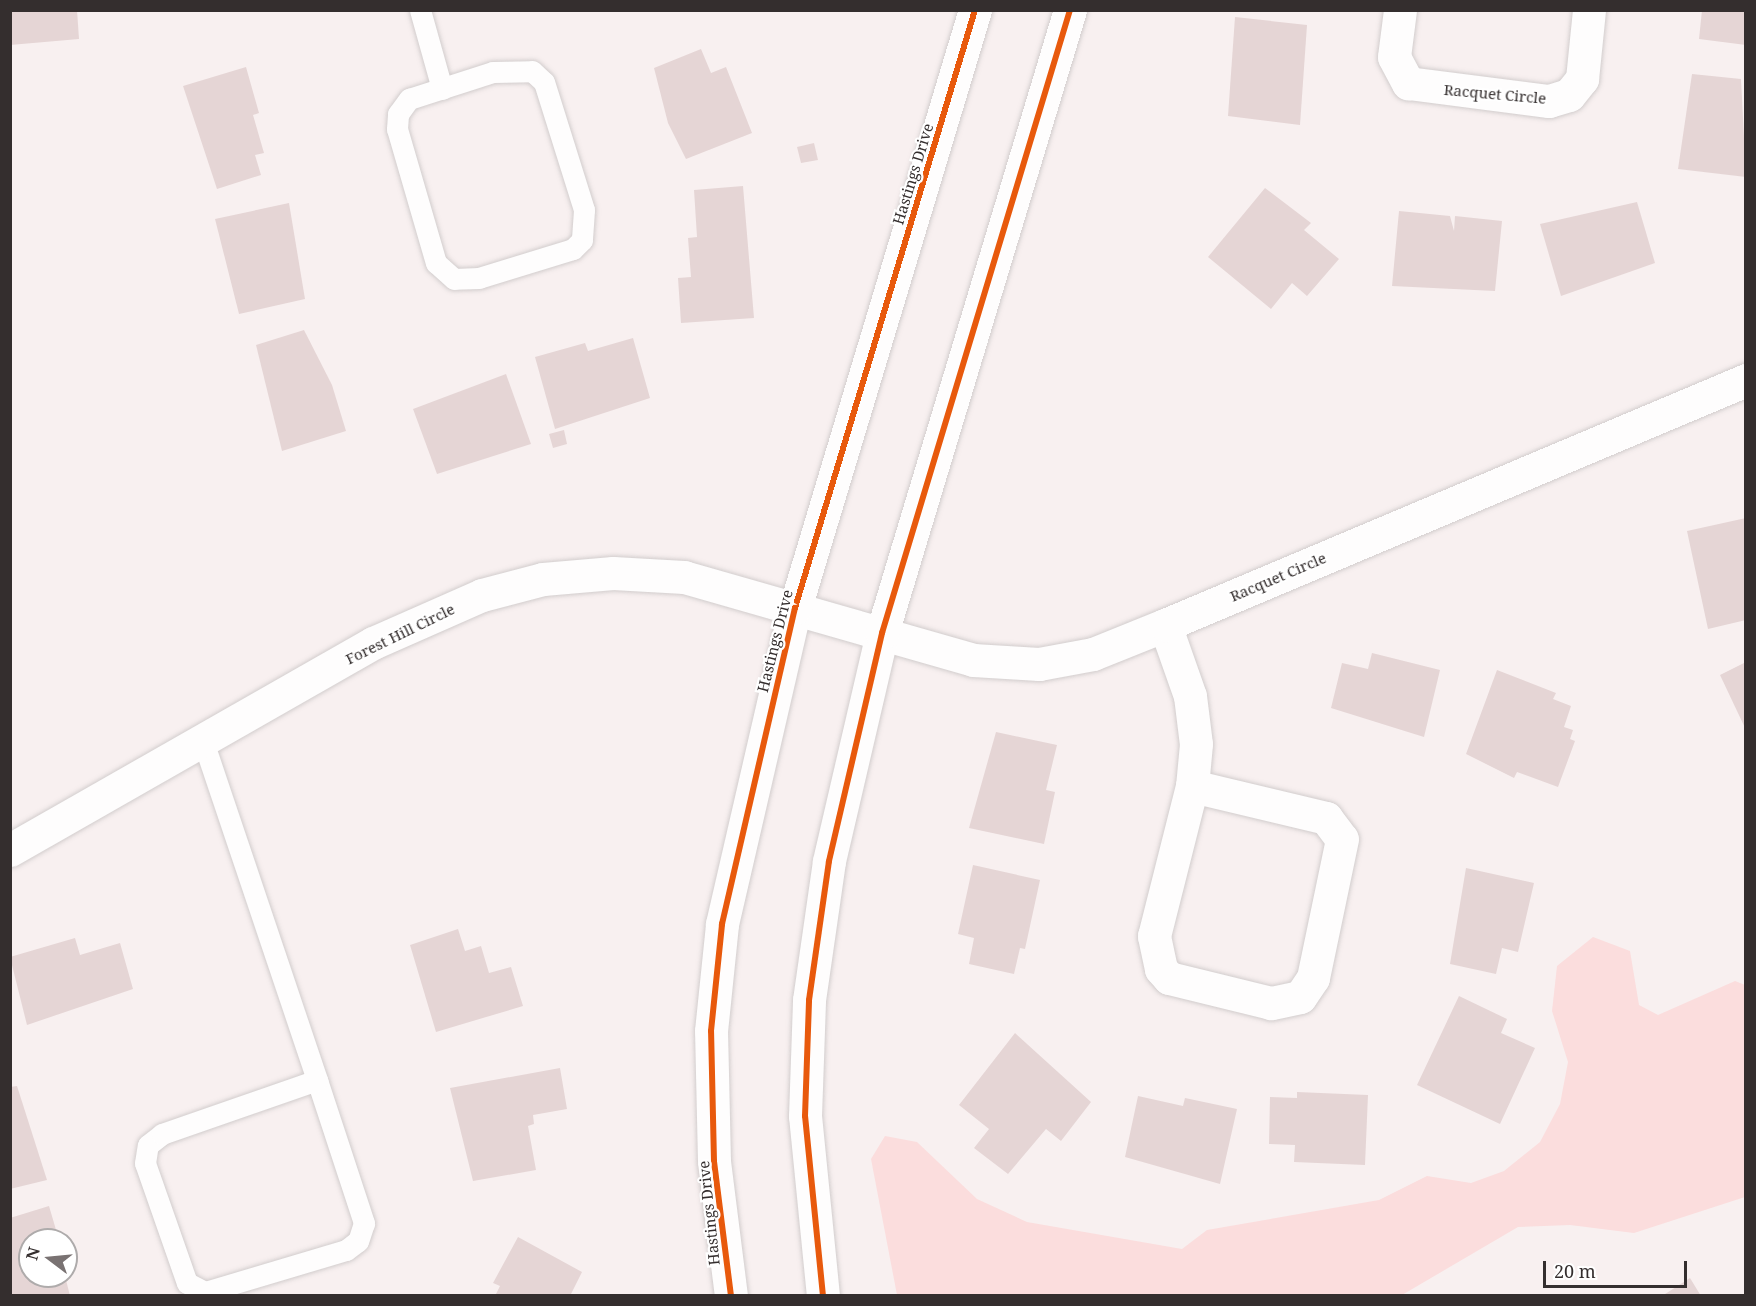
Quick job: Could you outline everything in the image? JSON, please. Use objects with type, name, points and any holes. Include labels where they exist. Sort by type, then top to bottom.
[{"type":"street","name":"Hastings Drive","points":[[730,1296],[714,1161],[711,1031],[722,924],[795,609],[975,10]]},
{"type":"street","points":[[823,1296],[805,1116],[809,1000],[829,861],[882,633],[1070,10]]},
{"type":"street","name":"Racquet Circle","points":[[1400,10],[1394,57],[1408,83],[1549,100],[1569,95],[1582,80],[1588,10]]},
{"type":"street","name":"Racquet Circle","points":[[795,609],[973,660],[1039,664],[1093,654],[1746,380]]},
{"type":"street","name":"Forest Hill Circle","points":[[10,850],[373,643],[482,595],[543,579],[613,573],[684,577],[795,609]]},
{"type":"street","points":[[1165,625],[1190,696],[1196,744],[1192,786],[1154,936],[1161,969],[1169,978],[1271,1003],[1300,997],[1313,978],[1341,855],[1336,828],[1326,818],[1192,786]]},
{"type":"lane","points":[[420,10],[442,89]]},
{"type":"lane","points":[[513,70],[532,71],[544,82],[584,210],[582,240],[573,249],[466,281],[446,275],[436,263],[397,129],[398,114],[409,99],[442,89],[513,70]]},
{"type":"lane","points":[[203,741],[364,1223],[358,1241],[346,1250],[205,1292],[187,1283],[145,1163],[148,1145],[162,1134],[316,1080]]},
{"type":"shaded area","points":[[1593,937],[1630,951],[1639,1005],[1658,1015],[1735,981],[1745,985],[1745,1197],[1634,1233],[1570,1225],[1518,1227],[1402,1295],[897,1295],[871,1159],[885,1136],[917,1142],[977,1199],[1027,1222],[1182,1249],[1207,1230],[1379,1200],[1427,1176],[1471,1183],[1504,1171],[1540,1142],[1560,1104],[1568,1062],[1552,1011],[1557,966]]},
{"type":"building","points":[[10,10],[77,10],[79,39],[10,45]]},
{"type":"building","points":[[1702,10],[1746,10],[1746,45],[1699,39]]},
{"type":"building","points":[[1235,17],[1307,25],[1300,125],[1228,116]]},
{"type":"building","points":[[701,49],[711,73],[726,67],[752,133],[686,159],[668,123],[654,68]]},
{"type":"building","points":[[246,67],[259,113],[253,115],[264,153],[255,155],[261,175],[217,189],[183,86]]},
{"type":"building","points":[[1692,74],[1741,79],[1746,177],[1678,169]]},
{"type":"building","points":[[814,143],[818,160],[801,163],[797,147]]},
{"type":"building","points":[[743,186],[754,318],[681,323],[678,278],[691,277],[688,238],[697,237],[694,190]]},
{"type":"building","points":[[1265,188],[1311,223],[1304,230],[1339,259],[1307,296],[1292,283],[1271,309],[1208,257]]},
{"type":"building","points":[[1637,202],[1655,263],[1561,296],[1540,224]]},
{"type":"building","points":[[289,203],[305,299],[239,314],[215,219]]},
{"type":"building","points":[[1399,211],[1450,216],[1454,231],[1455,216],[1502,221],[1495,291],[1392,286]]},
{"type":"building","points":[[304,330],[332,385],[346,431],[282,451],[256,345]]},
{"type":"building","points":[[633,338],[650,398],[555,429],[535,357],[585,343],[588,351]]},
{"type":"building","points":[[506,374],[531,444],[437,474],[413,409]]},
{"type":"building","points":[[564,430],[567,444],[553,448],[549,434]]},
{"type":"building","points":[[1746,518],[1746,620],[1708,629],[1687,531]]},
{"type":"building","points":[[1372,653],[1440,670],[1424,737],[1331,708],[1342,663],[1368,669]]},
{"type":"building","points":[[1746,662],[1746,730],[1720,675]]},
{"type":"building","points":[[1497,670],[1556,693],[1553,699],[1571,706],[1564,727],[1573,730],[1570,739],[1575,741],[1558,787],[1517,772],[1514,778],[1466,754]]},
{"type":"building","points":[[996,732],[1057,745],[1046,790],[1055,792],[1044,844],[969,828]]},
{"type":"building","points":[[973,865],[1040,880],[1025,949],[1020,948],[1014,974],[969,964],[974,938],[958,934]]},
{"type":"building","points":[[1466,868],[1534,883],[1518,952],[1502,948],[1496,974],[1450,964]]},
{"type":"building","points":[[458,929],[465,951],[481,946],[489,973],[511,967],[523,1006],[436,1032],[410,945]]},
{"type":"building","points":[[75,938],[80,955],[120,943],[133,989],[27,1025],[10,957]]},
{"type":"building","points":[[1459,996],[1507,1019],[1501,1033],[1535,1048],[1500,1124],[1417,1085]]},
{"type":"building","points":[[1015,1033],[1091,1102],[1061,1141],[1046,1129],[1008,1174],[974,1148],[989,1129],[959,1105]]},
{"type":"building","points":[[560,1068],[567,1109],[533,1115],[534,1124],[528,1126],[536,1170],[473,1181],[450,1088]]},
{"type":"building","points":[[17,1086],[47,1180],[10,1189],[10,1087]]},
{"type":"building","points":[[1297,1092],[1368,1095],[1365,1165],[1294,1162],[1295,1145],[1269,1144],[1270,1097],[1297,1098]]},
{"type":"building","points":[[1138,1096],[1183,1106],[1185,1098],[1237,1109],[1220,1184],[1125,1157]]},
{"type":"building","points":[[49,1206],[55,1228],[18,1228],[18,1288],[68,1288],[70,1296],[10,1296],[10,1218]]},
{"type":"building","points":[[518,1237],[582,1272],[570,1296],[495,1296],[500,1286],[493,1283]]},
{"type":"building","points":[[1690,1278],[1701,1296],[1662,1296]]},
{"type":"cycle path","points":[[731,1296],[714,1161],[711,1031],[722,924],[795,608],[975,10]]},
{"type":"cycle path","points":[[823,1296],[805,1116],[809,1000],[829,861],[882,633],[1070,10]]}]
